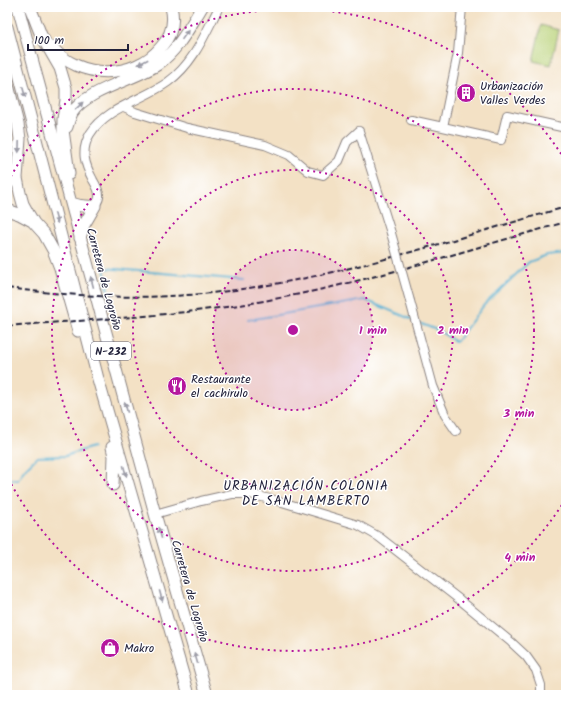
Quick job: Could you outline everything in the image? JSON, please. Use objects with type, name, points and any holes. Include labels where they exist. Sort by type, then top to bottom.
[{"type":"highway","name":"Carretera de Logroño","points":[[18,7],[155,514],[207,695]]},
{"type":"highway","points":[[30,7],[46,44],[60,68],[66,88],[62,130],[72,188],[70,202],[86,207],[95,206]]},
{"type":"highway","points":[[36,23],[51,46],[68,62],[89,70],[116,72],[141,63],[158,51],[169,36],[172,29],[173,19],[171,7]]},
{"type":"highway","points":[[64,142],[66,130],[72,113],[79,105],[99,91],[157,65],[168,56],[179,43],[202,7]]},
{"type":"highway","name":"N-232","points":[[7,27],[97,374],[189,695]]},
{"type":"highway","points":[[7,81],[18,124],[20,139],[17,178],[20,193],[23,204],[34,223],[44,234],[53,250],[60,268],[79,334],[97,374],[114,456],[113,486]]},
{"type":"highway","points":[[7,185],[17,167]]},
{"type":"highway","points":[[80,239],[84,224],[95,206]]},
{"type":"highway","points":[[7,210],[19,214],[34,223]]},
{"type":"street","points":[[95,206],[99,196],[98,190],[85,163],[84,152],[86,141],[92,131],[100,122],[111,114],[163,86],[181,71],[197,50],[219,7]]},
{"type":"street","points":[[443,127],[458,53],[462,7]]},
{"type":"street","points":[[124,106],[135,112],[187,128],[266,145],[289,155],[308,171],[323,175],[339,161],[347,142],[358,130],[391,233],[433,386],[444,415],[456,431]]},
{"type":"street","points":[[411,120],[501,140],[507,115],[566,128]]},
{"type":"street","points":[[155,514],[232,494],[250,494],[358,525],[379,537],[511,642],[526,656],[536,670],[541,685],[541,695]]},
{"type":"green space","points":[[541,25],[559,30],[551,65],[533,61]]},
{"type":"waterway","points":[[419,323],[439,331],[456,342],[484,305],[529,262],[547,255],[566,253]]},
{"type":"waterway","points":[[108,290],[104,268],[244,280]]},
{"type":"waterway","points":[[248,320],[365,300],[413,320]]},
{"type":"waterway","points":[[7,479],[18,480],[24,470],[37,457],[65,456],[93,447]]},
{"type":"railway","points":[[7,288],[66,294],[124,297],[154,297],[213,293],[242,289],[324,274],[405,254],[566,207]]},
{"type":"railway","points":[[7,326],[174,313],[241,305],[274,299],[311,292],[384,274],[566,222]]},
{"type":"place","name":"Urbanización Valles Verdes","points":[[466,93]]},
{"type":"place","name":"Restaurante el cachirulo","points":[[177,386]]},
{"type":"place","name":"Makro","points":[[110,648]]},
{"type":"district","name":"URBANIZACIÓN COLONIA DE SAN LAMBERTO","points":[[306,492]]}]
